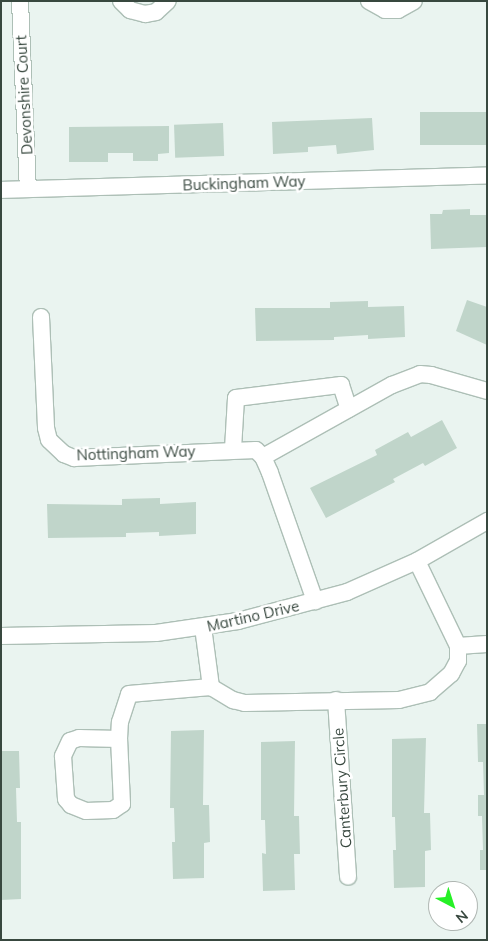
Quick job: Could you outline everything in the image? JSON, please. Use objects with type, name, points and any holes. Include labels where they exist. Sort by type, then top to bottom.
[{"type":"street","name":"Devonshire Court","points":[[20,1],[28,189]]},
{"type":"street","points":[[121,1],[130,10],[145,14],[156,12],[168,1]]},
{"type":"street","points":[[369,1],[385,10],[398,10],[414,1]]},
{"type":"street","name":"Buckingham Way","points":[[1,190],[487,176]]},
{"type":"street","name":"Nottingham Way","points":[[41,317],[46,428],[49,440],[64,454],[74,458],[233,449],[256,450],[263,457]]},
{"type":"street","points":[[315,601],[263,457],[392,385],[420,374],[431,375],[487,391]]},
{"type":"street","points":[[233,449],[236,398],[342,385],[349,409]]},
{"type":"street","name":"Martino Drive","points":[[1,636],[156,633],[203,628],[238,621],[347,592],[417,561],[487,522]]},
{"type":"street","points":[[119,739],[79,738],[70,741],[63,756],[66,799],[71,805],[86,811],[113,810],[122,804],[120,722],[129,694],[211,687],[233,700],[245,703],[399,700],[430,692],[451,674],[458,661],[458,646],[417,561]]},
{"type":"street","points":[[203,628],[211,687]]},
{"type":"street","points":[[458,646],[487,644]]},
{"type":"street","name":"Canterbury Circle","points":[[336,700],[348,876]]},
{"type":"building","points":[[420,112],[487,112],[487,145],[420,145]]},
{"type":"building","points":[[372,118],[374,150],[337,154],[336,145],[308,147],[308,152],[273,154],[272,122]]},
{"type":"building","points":[[223,123],[224,156],[175,158],[174,125]]},
{"type":"building","points":[[169,126],[169,153],[158,154],[158,161],[133,161],[133,153],[108,153],[108,162],[69,162],[69,127]]},
{"type":"building","points":[[470,209],[470,215],[487,215],[487,247],[431,249],[430,214],[442,214],[443,210]]},
{"type":"building","points":[[467,300],[487,307],[487,345],[456,331]]},
{"type":"building","points":[[368,301],[368,307],[404,306],[405,337],[368,339],[368,335],[334,337],[334,340],[256,341],[255,308],[330,308],[330,302]]},
{"type":"building","points":[[442,420],[457,448],[425,466],[423,463],[393,479],[395,482],[326,518],[310,488],[377,455],[375,450],[408,432],[411,437]]},
{"type":"building","points":[[160,498],[160,504],[196,502],[196,534],[159,536],[159,532],[126,533],[126,537],[48,538],[47,504],[122,505],[122,499]]},
{"type":"building","points":[[477,724],[487,724],[487,870],[480,870],[480,850],[483,850],[482,816],[478,816],[478,795],[484,795],[483,762],[478,762]]},
{"type":"building","points":[[204,730],[203,805],[209,805],[210,842],[204,843],[204,878],[173,879],[172,842],[175,842],[174,808],[170,808],[171,731]]},
{"type":"building","points":[[426,738],[424,813],[430,813],[431,850],[425,851],[425,887],[394,888],[393,850],[396,850],[395,817],[392,817],[392,739]]},
{"type":"building","points":[[295,741],[294,816],[299,816],[300,854],[294,854],[295,890],[263,891],[262,853],[266,854],[265,820],[261,820],[261,742]]},
{"type":"building","points":[[1,751],[19,751],[20,788],[16,788],[17,822],[21,822],[21,899],[1,900]]}]
